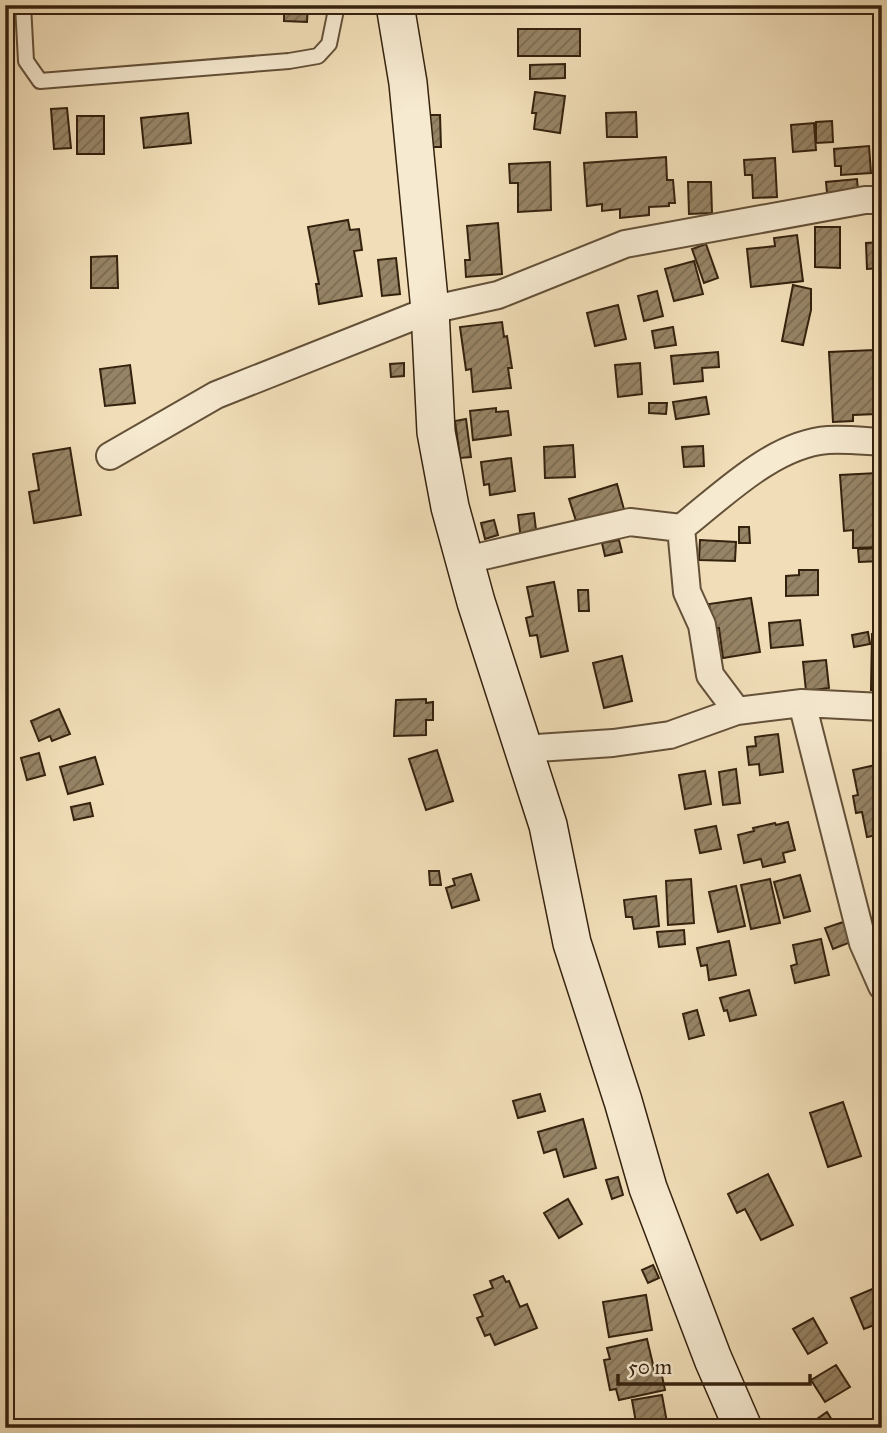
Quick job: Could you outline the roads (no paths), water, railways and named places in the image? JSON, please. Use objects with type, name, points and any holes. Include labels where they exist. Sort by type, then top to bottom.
[{"type":"street","points":[[395,5],[408,83],[430,310],[436,432],[450,507],[476,602],[548,825],[572,943],[648,1188],[713,1359],[743,1428]]},
{"type":"street","points":[[110,456],[216,395],[430,310],[498,295],[625,244],[866,200],[882,200]]},
{"type":"street","points":[[466,560],[630,522],[681,528],[754,471],[790,449],[826,440],[882,442]]},
{"type":"street","points":[[681,528],[687,592],[702,625],[710,675],[737,711]]},
{"type":"street","points":[[522,749],[613,744],[670,734],[737,711],[802,703],[882,707]]},
{"type":"street","points":[[802,703],[863,943],[882,986]]},
{"type":"lane","points":[[23,5],[26,61],[40,81],[289,61],[318,56],[329,44],[337,5]]}]
